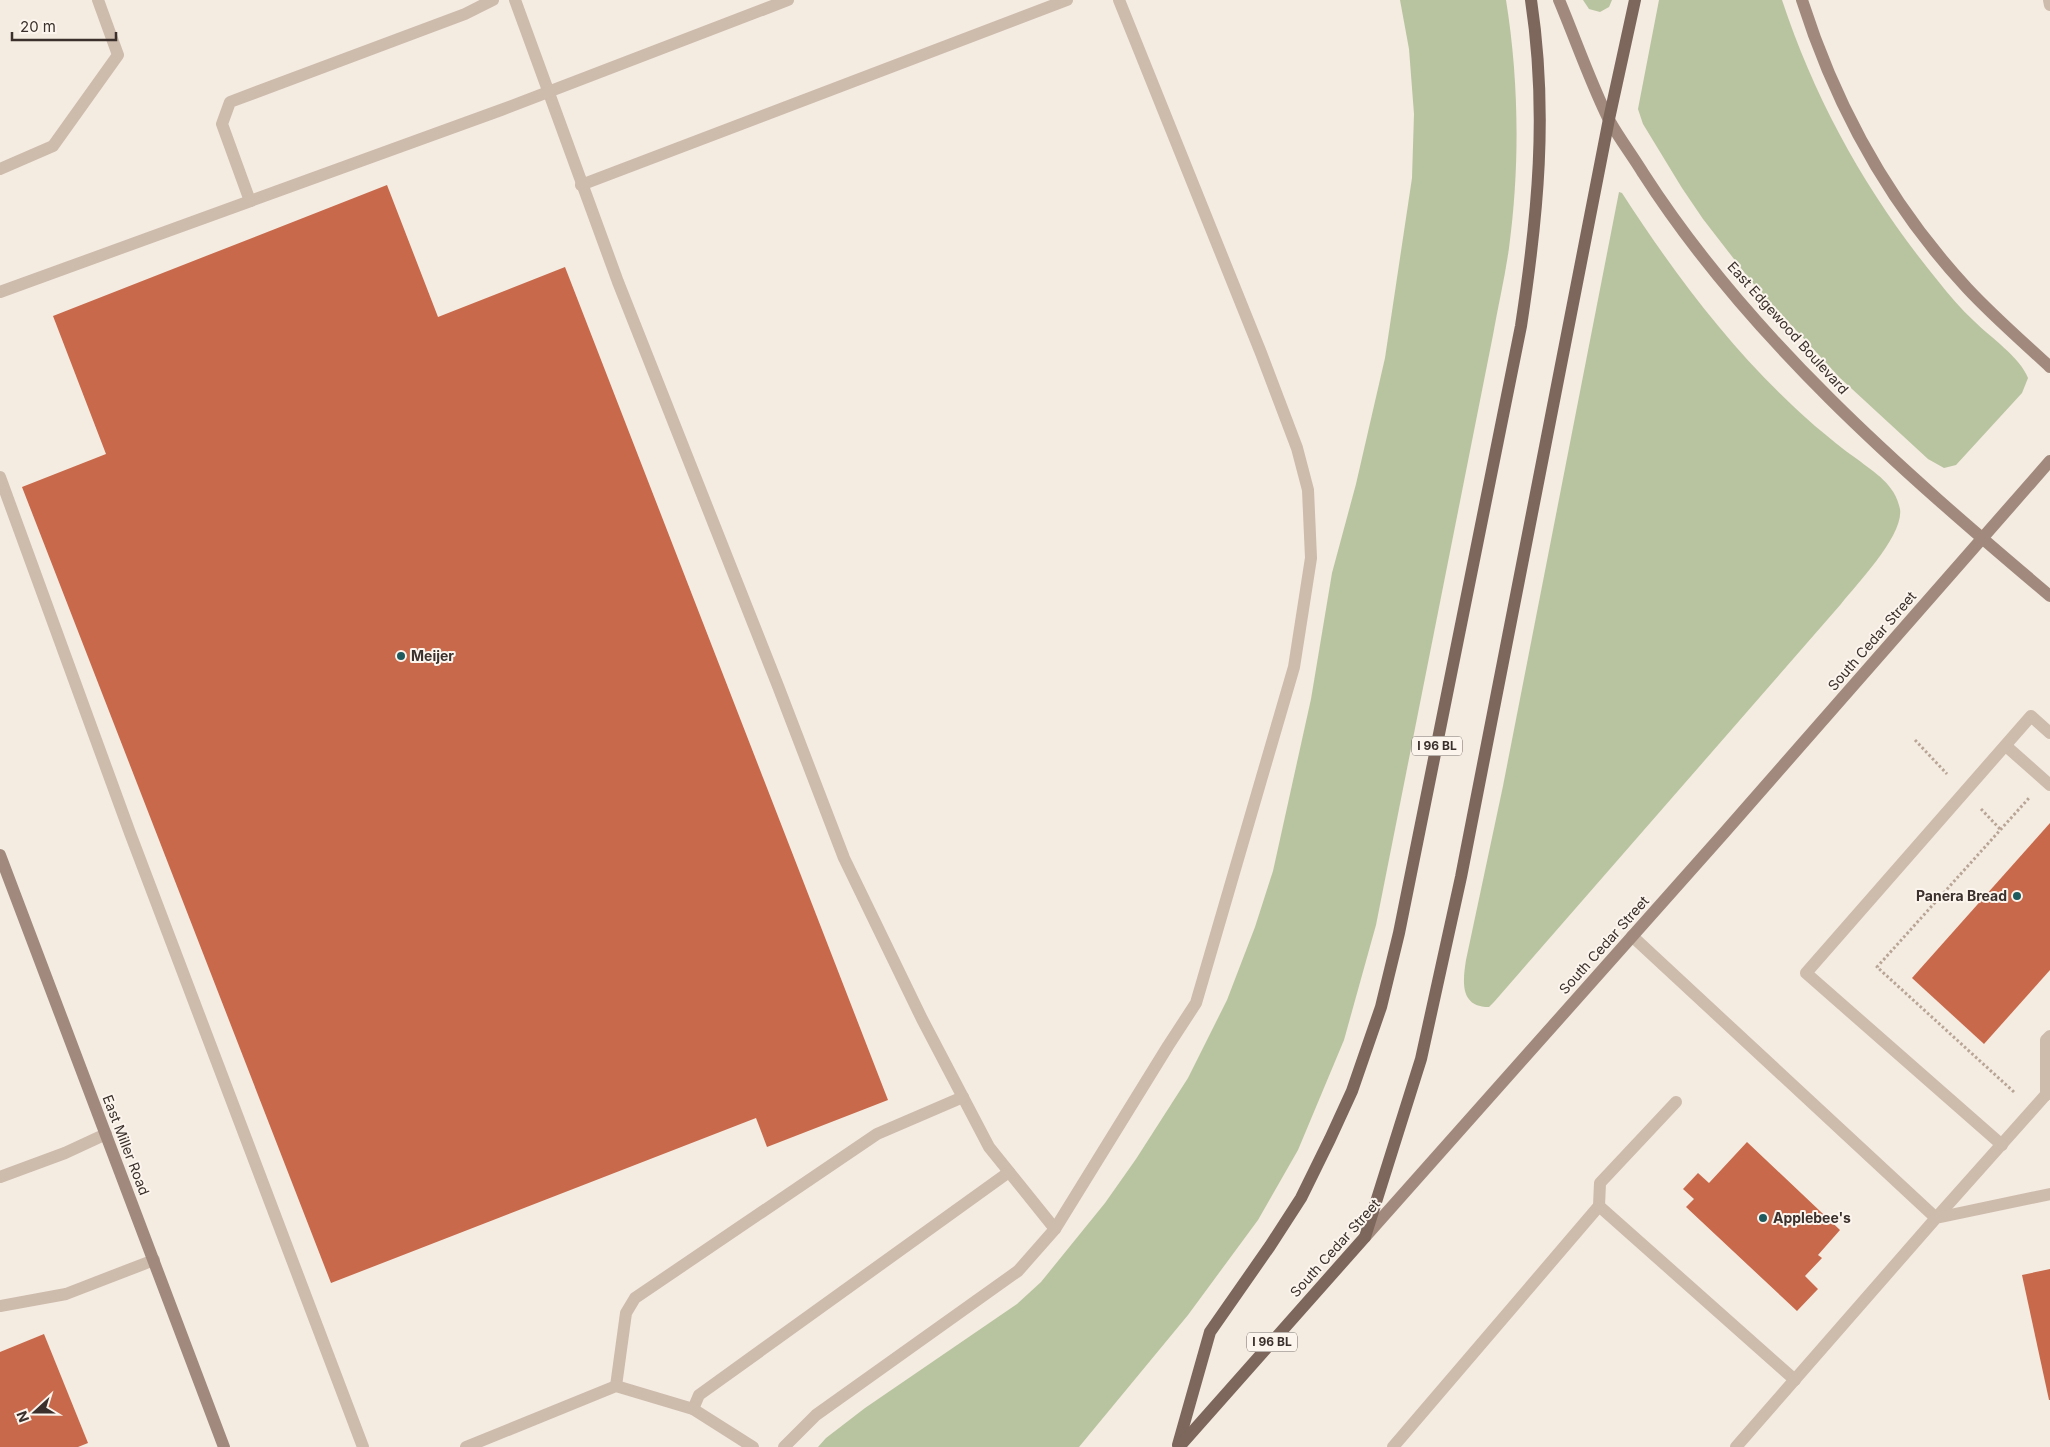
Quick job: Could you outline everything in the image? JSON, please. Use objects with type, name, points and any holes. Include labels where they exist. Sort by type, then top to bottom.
[{"type":"main road","name":"I 96 BL","points":[[1178,1447],[1210,1332],[1270,1246],[1300,1198],[1344,1107],[1381,1007],[1397,942],[1517,345],[1531,262],[1538,204],[1542,135],[1537,41],[1531,0]]},
{"type":"main road","name":"East Edgewood Boulevard","points":[[1560,0],[1609,119],[1668,211],[1738,300],[1823,392],[1981,539],[2050,596]]},
{"type":"main road","name":"I 96 BL","points":[[1365,1237],[1405,1117],[1435,1002],[1609,119],[1635,0]]},
{"type":"main road","points":[[1802,0],[1841,103],[1892,193],[1925,238],[1967,287],[2050,367]]},
{"type":"main road","name":"South Cedar Street","points":[[1178,1447],[1632,936],[2050,461]]},
{"type":"main road","name":"East Miller Road","points":[[0,855],[224,1447]]},
{"type":"street","points":[[0,169],[54,146],[118,54],[98,0]]},
{"type":"street","points":[[250,201],[222,124],[230,102],[465,14],[493,0]]},
{"type":"street","points":[[515,0],[581,185],[844,858],[989,1147],[1055,1229]]},
{"type":"street","points":[[0,292],[501,110],[546,91],[788,0]]},
{"type":"street","points":[[581,185],[1067,0]]},
{"type":"street","points":[[784,1447],[816,1415],[1018,1271],[1055,1229],[1196,1004],[1294,667],[1311,558],[1308,490],[1297,448],[1119,0]]},
{"type":"street","points":[[2049,0],[2050,5]]},
{"type":"street","points":[[0,477],[130,833],[364,1447]]},
{"type":"street","points":[[2002,1146],[1806,973],[2031,716],[2050,733]]},
{"type":"street","points":[[2006,746],[2047,782]]},
{"type":"street","points":[[1632,936],[1936,1218]]},
{"type":"street","points":[[1736,1447],[2048,1093],[2046,1040],[2050,1036]]},
{"type":"street","points":[[616,1386],[626,1313],[635,1298],[877,1134],[963,1097]]},
{"type":"street","points":[[1393,1447],[1599,1206],[1600,1183],[1676,1102]]},
{"type":"street","points":[[0,1177],[65,1153],[106,1134]]},
{"type":"street","points":[[693,1409],[699,1395],[1009,1172]]},
{"type":"street","points":[[1936,1218],[2050,1194]]},
{"type":"street","points":[[1599,1206],[1795,1380]]},
{"type":"street","points":[[0,1306],[66,1294],[154,1260]]},
{"type":"street","points":[[466,1447],[616,1386],[693,1409],[753,1447]]},
{"type":"path","points":[[2033,1110],[1877,967],[2047,782]]},
{"type":"green space","points":[[1400,0],[1506,0],[1516,92],[1515,186],[1513,217],[1503,281],[1376,925],[1344,1040],[1298,1150],[1258,1220],[1188,1315],[1079,1447],[818,1447],[826,1438],[865,1408],[1017,1304],[1041,1282],[1105,1203],[1136,1159],[1188,1078],[1227,1000],[1255,927],[1273,871],[1311,699],[1332,573],[1356,484],[1385,358],[1412,178],[1414,114],[1409,49]]},
{"type":"green space","points":[[1583,0],[1612,0],[1609,7],[1600,12],[1589,9]]},
{"type":"green space","points":[[1659,0],[1782,0],[1811,76],[1828,112],[1847,148],[1889,216],[1955,302],[2012,355],[2024,370],[2028,378],[2022,393],[1956,465],[1944,468],[1928,459],[1839,377],[1751,281],[1703,219],[1682,188],[1643,124],[1638,109]]},
{"type":"green space","points":[[1619,192],[1622,193],[1665,256],[1710,316],[1760,373],[1815,426],[1877,474],[1889,486],[1900,509],[1899,520],[1895,532],[1878,559],[1841,604],[1494,1002],[1489,1007],[1479,1006],[1472,1002],[1465,991],[1466,960],[1503,786]]},
{"type":"building","name":"Meijer","points":[[387,185],[438,317],[565,267],[888,1100],[767,1147],[756,1118],[331,1283],[22,487],[106,454],[53,316]]},
{"type":"building","name":"Panera Bread","points":[[2050,823],[2050,970],[1984,1044],[1912,978]]},
{"type":"building","name":"Applebee's","points":[[1747,1142],[1840,1230],[1818,1255],[1822,1258],[1805,1276],[1818,1289],[1797,1311],[1686,1207],[1694,1199],[1683,1189],[1698,1173],[1709,1183]]},
{"type":"building","points":[[2050,1269],[2050,1400],[2049,1400],[2022,1275]]},
{"type":"building","points":[[44,1334],[88,1443],[78,1447],[0,1447],[0,1352]]},
{"type":"place","name":"Meijer","points":[[401,656]]},
{"type":"place","name":"Panera Bread","points":[[2017,896]]},
{"type":"place","name":"Applebee's","points":[[1763,1218]]}]
